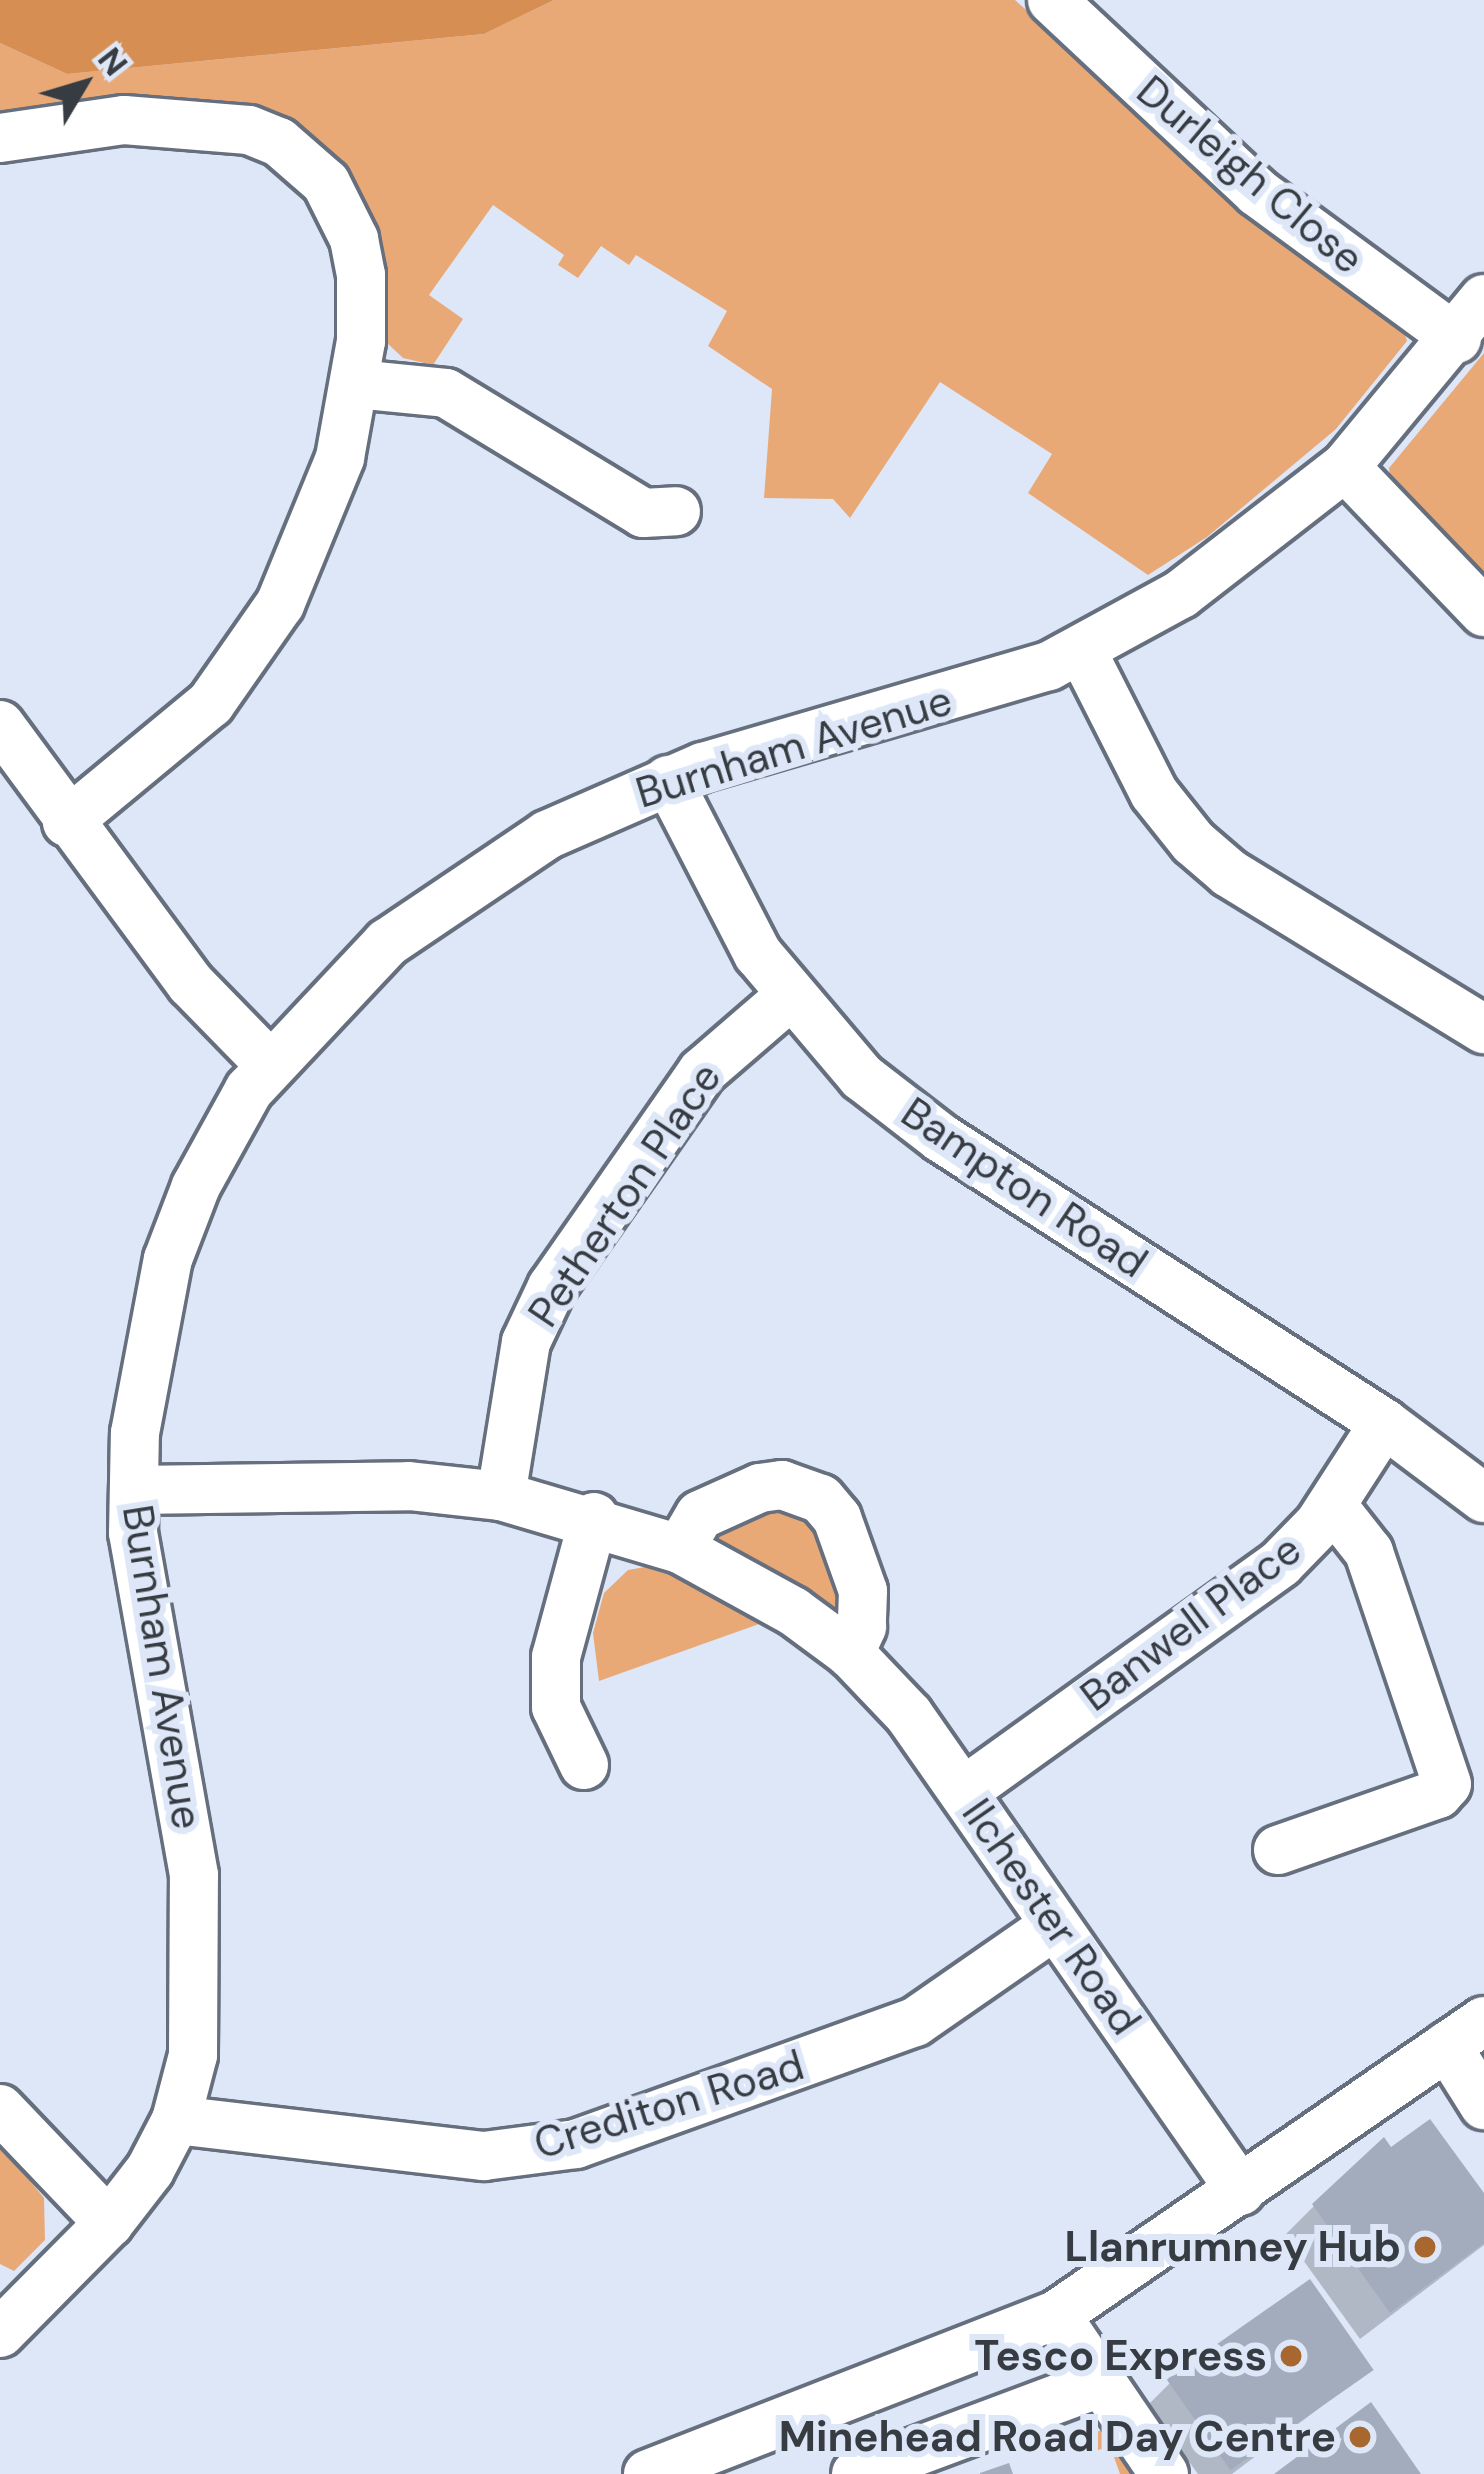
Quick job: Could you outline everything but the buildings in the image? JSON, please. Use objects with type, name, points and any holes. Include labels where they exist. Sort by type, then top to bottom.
[{"type":"street","name":"Durleigh Close","points":[[1052,0],[1257,192],[1456,339]]},
{"type":"street","points":[[0,138],[176,120],[279,142],[326,183],[354,239],[363,311],[356,384],[316,530],[260,639],[179,735],[68,823]]},
{"type":"street","name":"Burnham Avenue","points":[[0,2332],[109,2224],[176,2120],[194,2055],[194,1875],[140,1580],[134,1490],[141,1376],[161,1282],[204,1170],[269,1064],[419,916],[547,836],[668,780],[980,690],[1082,651],[1181,595],[1345,467],[1456,339],[1484,299]]},
{"type":"street","points":[[356,384],[446,393],[644,513],[676,511]]},
{"type":"street","points":[[1345,467],[1484,612]]},
{"type":"street","points":[[1082,651],[1154,793],[1193,842],[1229,873],[1484,1028]]},
{"type":"street","points":[[0,725],[191,984],[269,1064]]},
{"type":"street","name":"Bampton Road","points":[[668,780],[732,913],[790,996],[862,1077],[941,1138],[1384,1423],[1484,1498]]},
{"type":"street","name":"Petherton Place","points":[[501,1496],[526,1342],[552,1287],[701,1072],[790,996]]},
{"type":"street","name":"Banwell Place","points":[[964,1791],[1281,1563],[1332,1505],[1384,1423]]},
{"type":"street","points":[[680,1549],[700,1515],[760,1488],[782,1485],[821,1499],[837,1518],[863,1591],[862,1627],[850,1653]]},
{"type":"street","name":"Ilchester Road","points":[[134,1490],[409,1486],[501,1496],[594,1517],[680,1549],[764,1592],[850,1653],[887,1687],[1241,2191]]},
{"type":"street","points":[[1278,1850],[1438,1794],[1447,1784],[1369,1552],[1332,1505]]},
{"type":"street","points":[[584,1765],[556,1707],[556,1658],[594,1517]]},
{"type":"street","name":"Crediton Road","points":[[176,2120],[484,2156],[576,2144],[915,2022],[1055,1925]]},
{"type":"street","points":[[649,2474],[1056,2315],[1465,2033],[1484,2105]]},
{"type":"street","points":[[0,2109],[109,2224]]},
{"type":"street","points":[[1056,2315],[1164,2474]]},
{"type":"street","points":[[856,2474],[1100,2383]]},
{"type":"shaded area","points":[[0,0],[554,0],[484,34],[67,74],[0,43]]},
{"type":"shaded area","points":[[554,0],[1015,0],[1195,158],[1402,324],[1407,341],[1336,429],[1207,537],[1148,575],[1028,493],[1052,454],[940,382],[850,518],[833,499],[764,498],[772,389],[708,346],[727,311],[636,255],[629,265],[601,246],[578,278],[558,265],[564,255],[493,205],[429,295],[463,319],[433,365],[403,358],[386,342],[317,154],[0,126],[0,43],[67,74],[484,34]]},
{"type":"shaded area","points":[[1484,353],[1484,594],[1392,494],[1389,468]]},
{"type":"shaded area","points":[[781,1506],[817,1517],[849,1620],[715,1537],[721,1525]]},
{"type":"shaded area","points":[[645,1567],[699,1584],[765,1622],[599,1681],[593,1633],[604,1593],[628,1570]]},
{"type":"shaded area","points":[[0,2144],[44,2198],[45,2240],[14,2271],[0,2264]]},
{"type":"shaded area","points":[[1105,2429],[1133,2474],[1120,2474],[1110,2446],[1084,2455],[1074,2447],[1052,2455],[1040,2450]]},
{"type":"place","name":"Llanrumney Hub","points":[[1425,2247]]},
{"type":"place","name":"Tesco Express","points":[[1291,2356]]},
{"type":"place","name":"Minehead Road Day Centre","points":[[1360,2437]]}]
